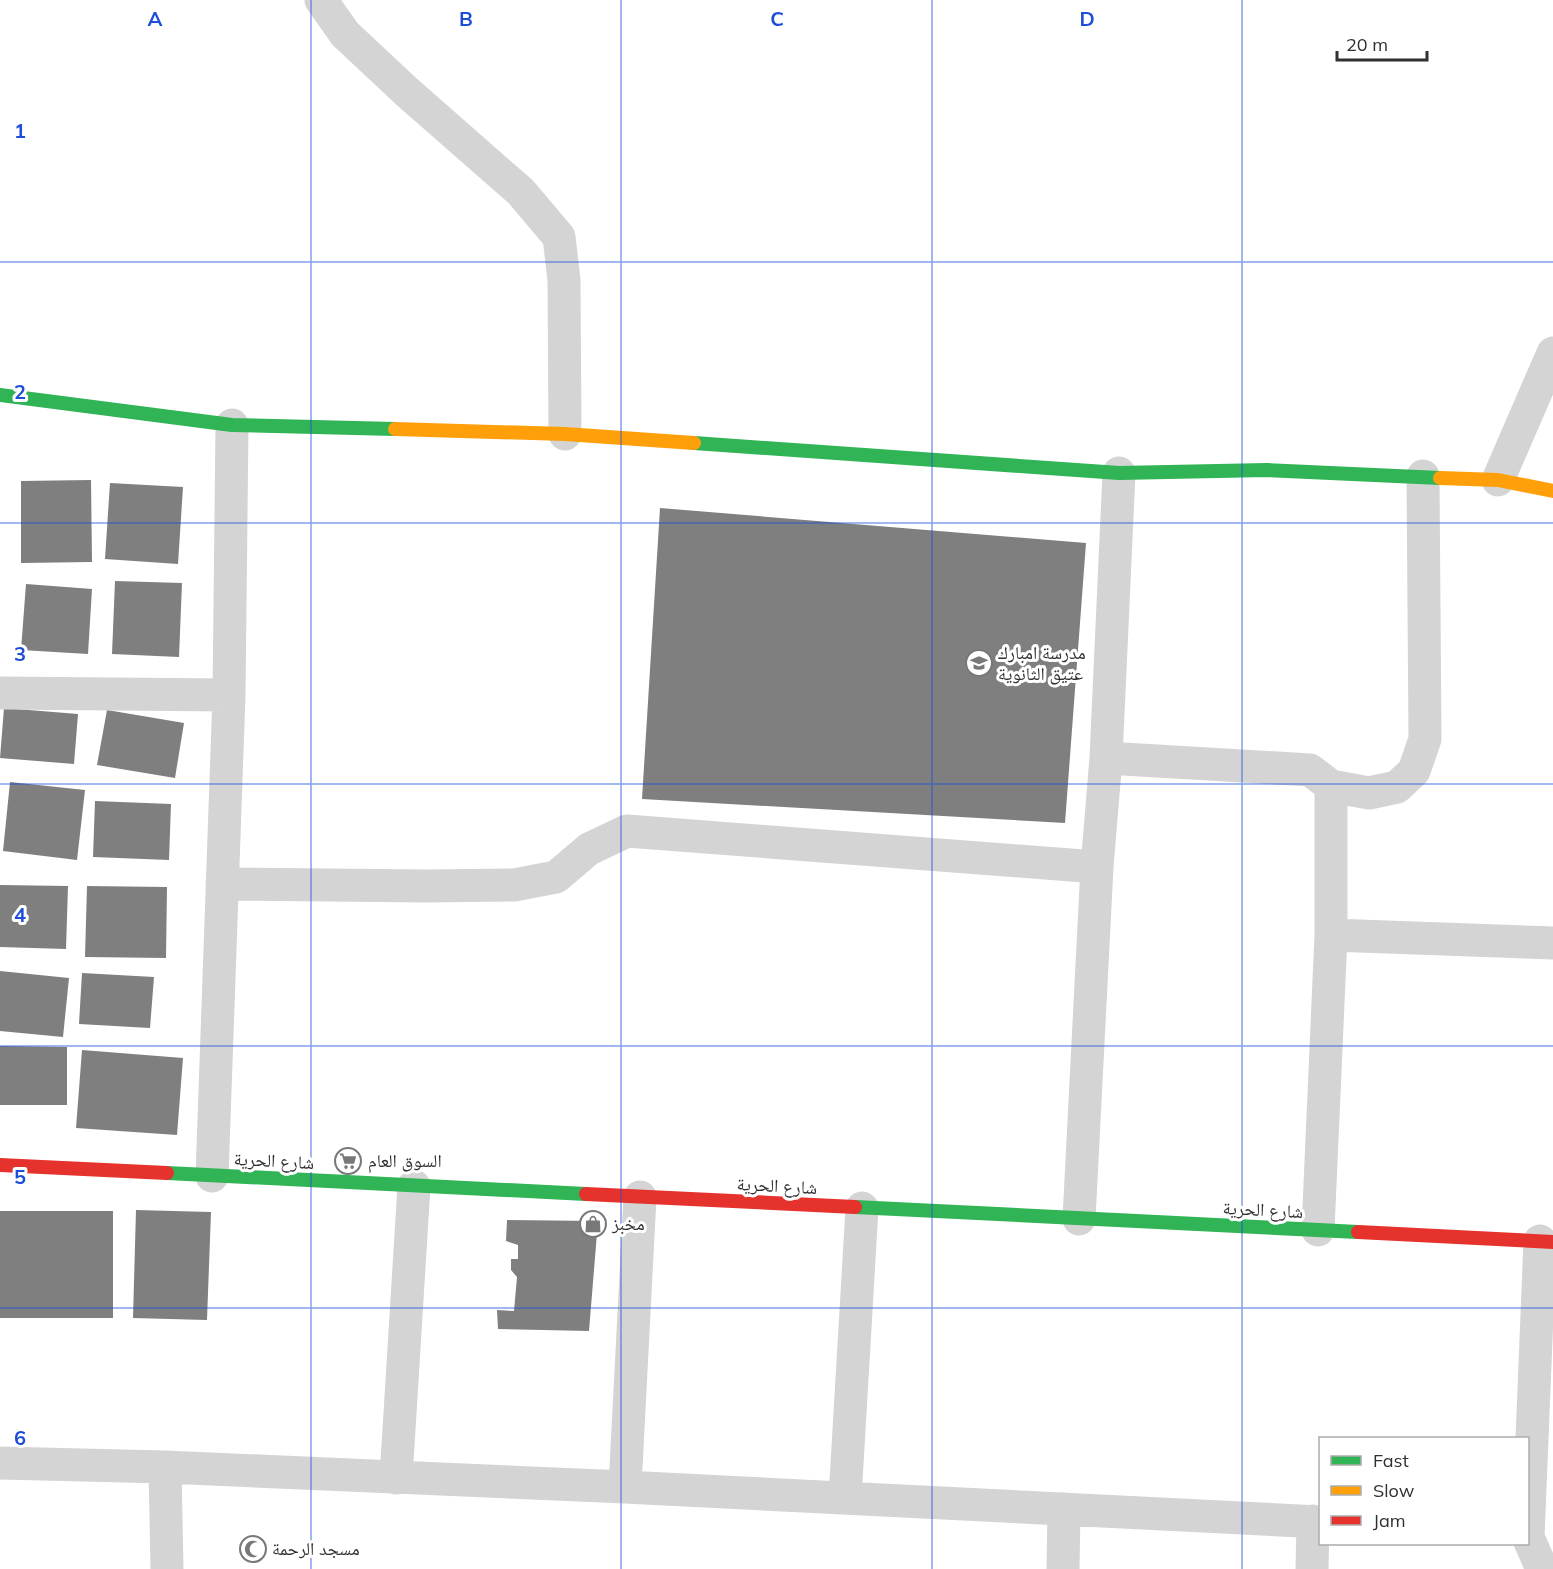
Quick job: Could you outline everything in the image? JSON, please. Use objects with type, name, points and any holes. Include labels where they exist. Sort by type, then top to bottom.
[{"type":"street","points":[[321,0],[345,34],[521,192],[559,237],[564,280],[565,434]]},
{"type":"street","points":[[1498,480],[1553,353]]},
{"type":"street","points":[[0,395],[232,425],[565,434],[1119,473],[1267,470],[1423,476],[1498,480],[1553,491]]},
{"type":"street","points":[[212,1176],[229,695],[232,425]]},
{"type":"street","points":[[1079,1219],[1097,867],[1106,759],[1119,473]]},
{"type":"street","points":[[1106,759],[1310,771],[1331,786],[1369,793],[1397,787],[1414,771],[1425,739],[1423,476]]},
{"type":"street","points":[[0,693],[229,695]]},
{"type":"street","points":[[1318,1230],[1331,935],[1331,786]]},
{"type":"street","points":[[222,884],[514,885],[556,877],[589,849],[627,831],[1097,867]]},
{"type":"street","points":[[1331,935],[1553,943]]},
{"type":"street","name":"شارع الحرية","points":[[0,1165],[1546,1241]]},
{"type":"street","points":[[396,1478],[414,1186]]},
{"type":"street","points":[[626,1487],[640,1197]]},
{"type":"street","points":[[845,1498],[862,1208]]},
{"type":"street","points":[[1529,1532],[1542,1472],[1546,1241]]},
{"type":"street","points":[[0,1463],[165,1467],[626,1487],[1317,1521],[1312,1569]]},
{"type":"street","points":[[165,1467],[168,1569]]},
{"type":"street","points":[[1063,1569],[1064,1509]]},
{"type":"street","points":[[1529,1539],[1542,1569]]},
{"type":"building","points":[[91,480],[92,562],[21,563],[21,481]]},
{"type":"building","points":[[110,483],[183,487],[178,564],[105,559]]},
{"type":"building","points":[[660,508],[1086,543],[1065,823],[642,799]]},
{"type":"building","points":[[115,581],[182,583],[179,657],[112,654]]},
{"type":"building","points":[[26,584],[92,589],[88,654],[21,650]]},
{"type":"building","points":[[4,708],[78,714],[74,764],[0,758]]},
{"type":"building","points":[[107,710],[184,723],[175,778],[97,765]]},
{"type":"building","points":[[10,782],[85,790],[77,860],[3,851]]},
{"type":"building","points":[[95,801],[171,804],[169,860],[93,857]]},
{"type":"building","points":[[0,885],[68,886],[66,949],[0,947]]},
{"type":"building","points":[[87,886],[167,887],[166,958],[85,957]]},
{"type":"building","points":[[0,971],[69,978],[63,1037],[0,1031]]},
{"type":"building","points":[[82,973],[154,977],[150,1028],[79,1024]]},
{"type":"building","points":[[0,1046],[67,1047],[67,1105],[0,1105]]},
{"type":"building","points":[[82,1050],[183,1058],[177,1135],[76,1128]]},
{"type":"building","points":[[136,1210],[211,1212],[207,1320],[133,1318]]},
{"type":"building","points":[[0,1211],[113,1211],[113,1318],[0,1318]]},
{"type":"building","points":[[507,1220],[598,1221],[589,1331],[498,1329],[497,1310],[514,1311],[517,1277],[511,1270],[511,1259],[518,1259],[518,1245],[506,1241]]},
{"type":"traffic: fast","points":[[0,395],[232,425],[395,429]]},
{"type":"traffic: fast","points":[[694,443],[1119,473],[1267,470],[1440,478]]},
{"type":"traffic: fast","points":[[167,1173],[586,1194]]},
{"type":"traffic: fast","points":[[855,1207],[1358,1232]]},
{"type":"traffic: slow","points":[[395,429],[565,434],[694,443]]},
{"type":"traffic: slow","points":[[1440,478],[1498,480],[1553,491]]},
{"type":"traffic: jam","points":[[0,1165],[167,1173]]},
{"type":"traffic: jam","points":[[586,1194],[855,1207]]},
{"type":"traffic: jam","points":[[1358,1232],[1553,1242]]},
{"type":"place","name":"مدرسة امبارك عتيق الثانوية","points":[[979,663]]},
{"type":"place","name":"السوق العام","points":[[348,1161]]},
{"type":"place","name":"مخبز","points":[[593,1224]]},
{"type":"place","name":"مسجد الرحمة","points":[[253,1549]]}]
